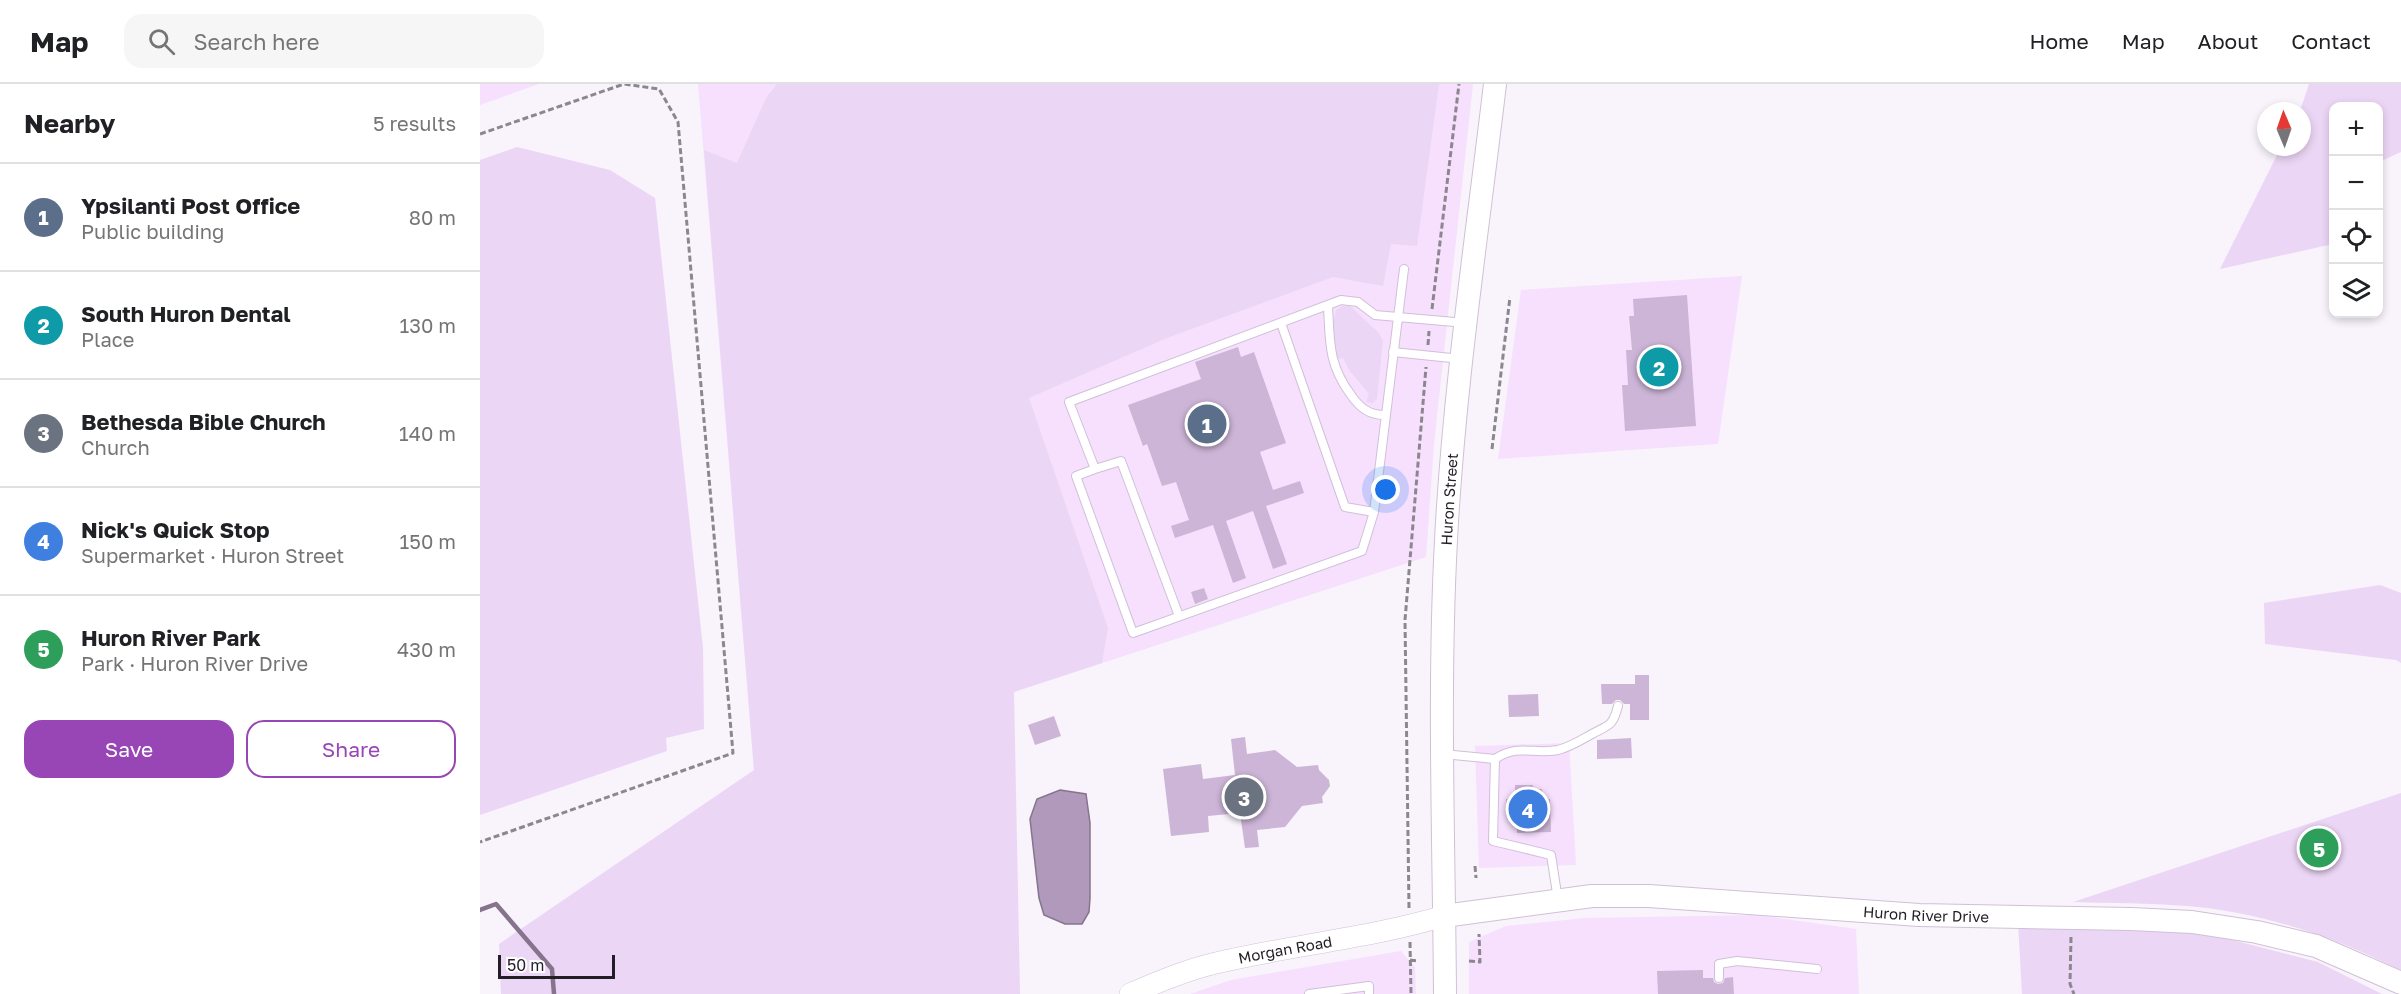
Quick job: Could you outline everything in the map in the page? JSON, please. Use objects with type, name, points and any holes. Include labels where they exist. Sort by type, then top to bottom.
[{"type":"main road","name":"Huron Street","points":[[1445,994],[1442,650],[1446,538],[1462,359],[1495,84]]},
{"type":"main road","name":"Huron River Drive","points":[[1444,916],[1592,896],[1649,896],[1919,915],[2192,922],[2257,932],[2316,946],[2401,983]]},
{"type":"street","name":"Morgan Road","points":[[1130,994],[1216,963],[1409,926],[1444,916]]},
{"type":"lane","points":[[1179,616],[1121,461],[1076,476],[1133,633],[1362,551],[1374,512],[1404,268]]},
{"type":"lane","points":[[1095,469],[1069,402],[1341,300],[1358,302],[1375,315],[1466,323]]},
{"type":"lane","points":[[1328,306],[1332,358],[1338,378],[1360,409],[1377,415],[1385,415]]},
{"type":"lane","points":[[1281,323],[1345,507],[1374,512]]},
{"type":"lane","points":[[1393,352],[1462,359]]},
{"type":"lane","points":[[1443,754],[1495,759],[1516,749],[1559,750],[1608,727],[1615,717],[1618,706]]},
{"type":"lane","points":[[1495,759],[1493,841],[1551,855],[1558,900]]},
{"type":"lane","points":[[1719,978],[1719,964],[1737,961],[1816,969]]},
{"type":"lane","points":[[1309,994],[1368,986],[1369,994]]},
{"type":"path","points":[[480,134],[624,84],[658,89],[678,122],[733,753],[480,842]]},
{"type":"path","points":[[1432,308],[1459,84]]},
{"type":"path","points":[[1492,449],[1510,297]]},
{"type":"path","points":[[1428,338],[1429,330]]},
{"type":"path","points":[[1409,908],[1405,620],[1426,369]]},
{"type":"path","points":[[1475,866],[1476,878]]},
{"type":"path","points":[[2072,918],[2070,984],[2074,994]]},
{"type":"path","points":[[1470,961],[1480,962],[1479,934]]},
{"type":"path","points":[[1411,994],[1410,959],[1419,961]]},
{"type":"shaded area","points":[[480,84],[539,84],[480,105]]},
{"type":"shaded area","points":[[698,84],[1473,84],[1434,444],[1426,557],[1014,692],[754,770]]},
{"type":"shaded area","points":[[777,84],[1439,84],[1417,246],[1391,244],[1383,286],[1333,277],[1167,338],[1029,398],[1108,628],[1102,663],[1014,692],[1020,994],[501,994],[499,944],[754,770],[704,150],[737,163],[766,98]]},
{"type":"shaded area","points":[[2309,84],[2401,84],[2401,152],[2383,160],[2383,102],[2329,102],[2329,245],[2220,269],[2276,156],[2311,156],[2311,102],[2303,102]]},
{"type":"shaded area","points":[[517,147],[610,170],[655,198],[703,648],[704,729],[666,738],[667,751],[480,815],[480,160]]},
{"type":"shaded area","points":[[1742,276],[1718,444],[1498,459],[1521,290]]},
{"type":"shaded area","points":[[1342,306],[1350,306],[1379,333],[1383,341],[1377,399],[1372,403],[1366,402],[1369,394],[1349,370],[1343,358],[1336,359],[1333,323],[1336,310]]},
{"type":"shaded area","points":[[2380,585],[2401,593],[2401,663],[2396,660],[2265,644],[2264,603]]},
{"type":"shaded area","points":[[1569,743],[1576,865],[1479,868],[1475,746]]},
{"type":"shaded area","points":[[1060,790],[1086,794],[1090,823],[1090,898],[1089,912],[1082,924],[1065,924],[1044,915],[1039,898],[1030,819],[1037,799]]},
{"type":"shaded area","points":[[2401,793],[2401,971],[2324,937],[2243,914],[2187,906],[2073,902]]},
{"type":"shaded area","points":[[1757,915],[1856,929],[1859,994],[1469,994],[1469,942],[1506,926],[1585,918]]},
{"type":"shaded area","points":[[2018,923],[2193,930],[2318,962],[2382,994],[2022,994]]},
{"type":"shaded area","points":[[1401,951],[1415,967],[1416,994],[1190,994],[1231,980]]},
{"type":"building","points":[[1687,295],[1696,426],[1625,431],[1622,385],[1628,385],[1626,350],[1632,350],[1629,316],[1634,316],[1633,299]]},
{"type":"building","points":[[1238,347],[1241,357],[1254,352],[1286,443],[1260,452],[1273,490],[1300,481],[1304,493],[1266,506],[1287,564],[1273,569],[1253,511],[1226,521],[1246,578],[1233,583],[1213,525],[1175,538],[1171,526],[1189,520],[1176,482],[1162,486],[1147,444],[1143,446],[1128,405],[1201,379],[1195,362]]},
{"type":"building","points":[[1204,588],[1208,599],[1195,604],[1191,592]]},
{"type":"building","points":[[1635,675],[1649,675],[1649,720],[1630,720],[1630,704],[1624,704],[1620,700],[1612,704],[1602,704],[1601,684],[1635,684]]},
{"type":"building","points":[[1538,694],[1539,716],[1509,717],[1508,695]]},
{"type":"building","points":[[1054,716],[1061,736],[1035,745],[1028,725]]},
{"type":"building","points":[[1245,737],[1247,754],[1275,750],[1297,767],[1318,765],[1319,770],[1329,780],[1330,786],[1322,797],[1323,803],[1302,806],[1285,827],[1257,830],[1259,847],[1245,848],[1240,813],[1208,816],[1209,832],[1171,836],[1163,769],[1201,764],[1203,779],[1235,775],[1231,739]]},
{"type":"building","points":[[1631,738],[1632,758],[1597,759],[1597,740]]},
{"type":"building","points":[[1515,785],[1533,785],[1533,789],[1542,789],[1543,799],[1550,799],[1551,832],[1517,833],[1516,819],[1507,819],[1506,799],[1515,799]]},
{"type":"building","points":[[1703,970],[1703,978],[1713,978],[1718,984],[1723,983],[1725,978],[1733,977],[1734,994],[1658,994],[1657,971]]},
{"type":"waterway","points":[[480,910],[496,904],[552,969],[554,994]]},
{"type":"place","name":"South Huron Dental","points":[[1659,367]]},
{"type":"place","name":"Ypsilanti Post Office","points":[[1207,424]]},
{"type":"place","name":"Bethesda Bible Church","points":[[1244,797]]},
{"type":"place","name":"Nick's Quick Stop","points":[[1528,809]]},
{"type":"place","name":"Huron River Park","points":[[2319,848]]}]
